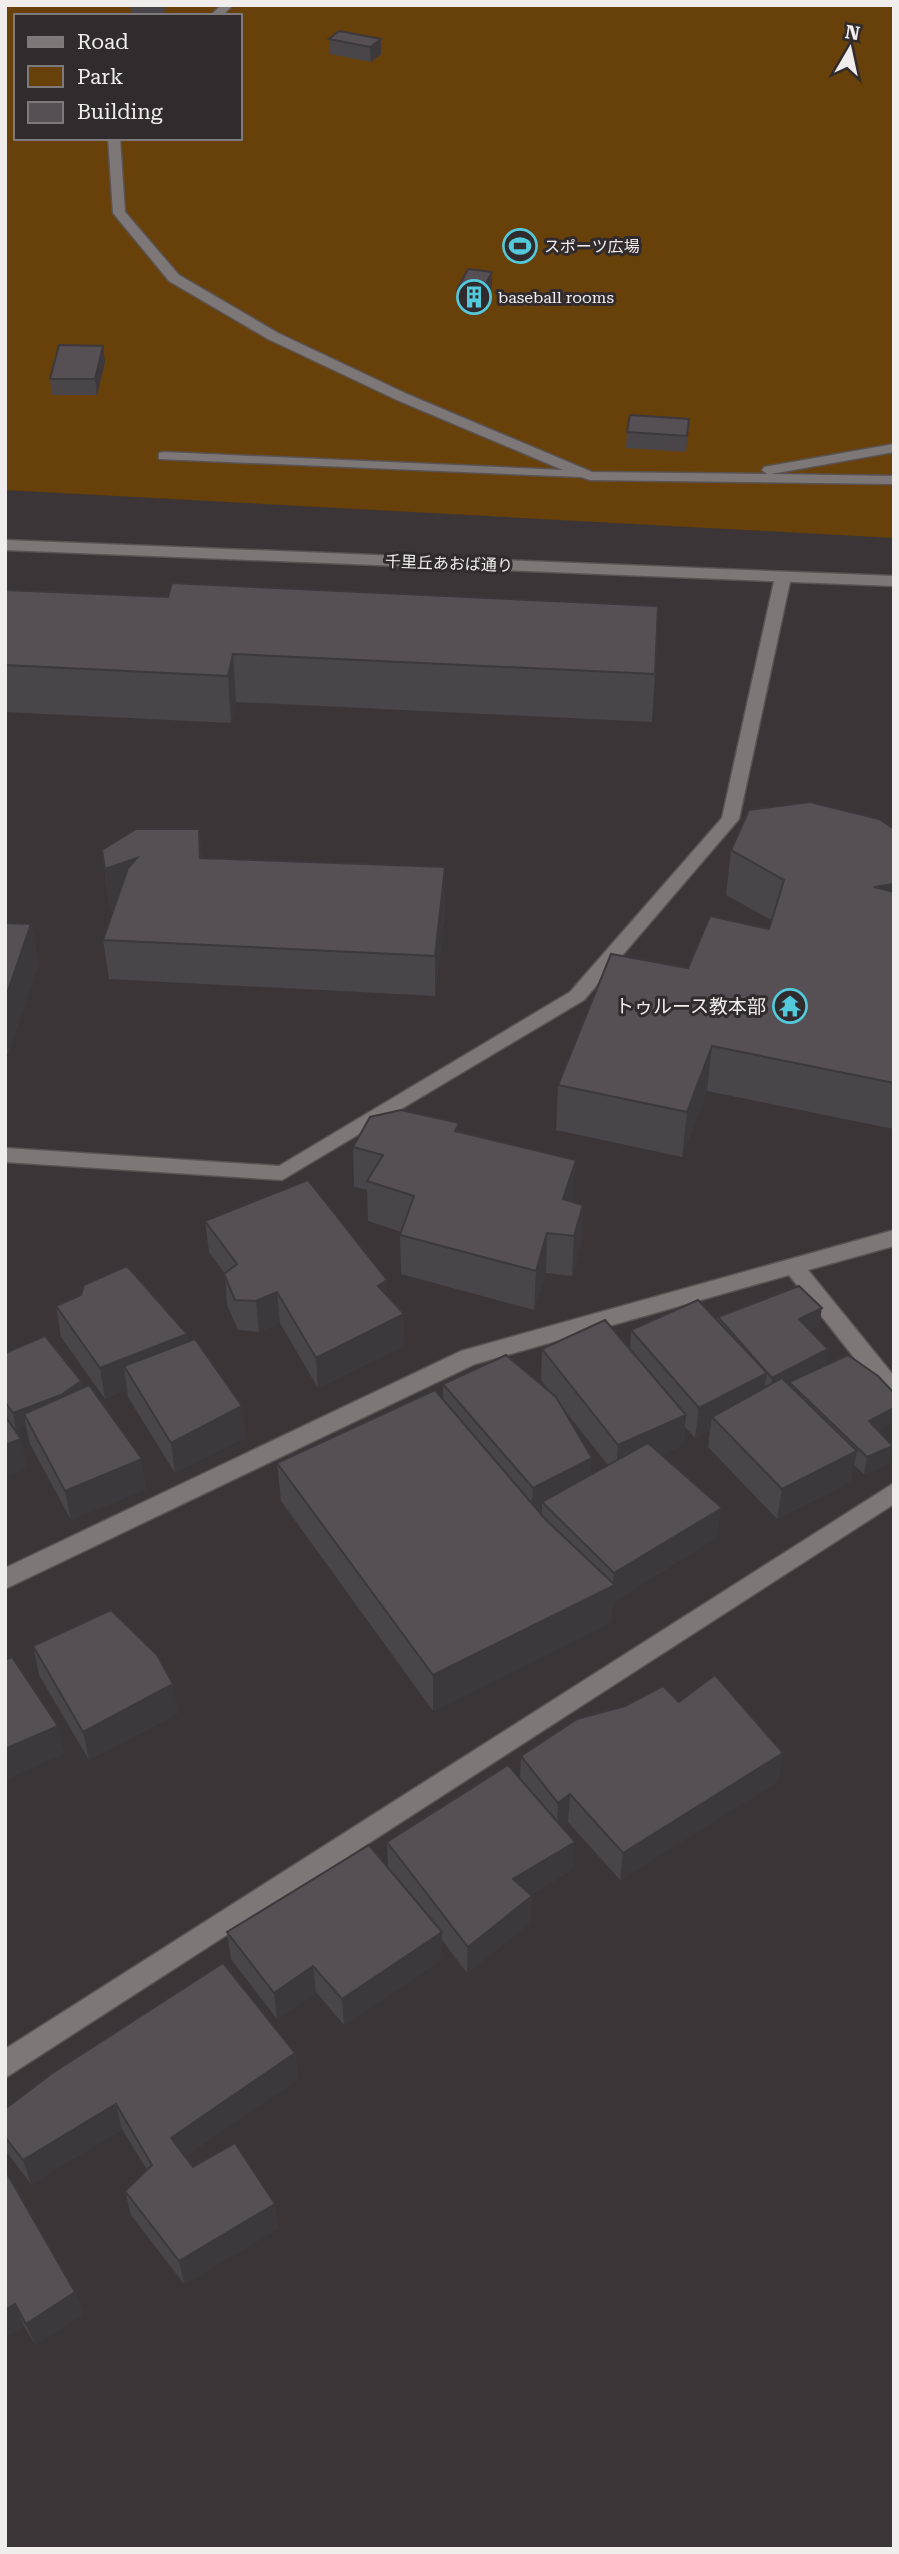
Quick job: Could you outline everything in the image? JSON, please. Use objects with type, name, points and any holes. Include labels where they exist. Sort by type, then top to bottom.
[{"type":"street","points":[[114,140],[119,213],[174,278],[273,336],[402,397],[590,476]]},
{"type":"street","points":[[719,480],[894,448]]},
{"type":"street","points":[[164,456],[590,476],[719,480],[894,480]]},
{"type":"street","name":"千里丘あおば通り","points":[[5,545],[894,581]]},
{"type":"street","points":[[5,1155],[282,1172],[577,996],[730,819],[783,577]]},
{"type":"street","points":[[5,1579],[469,1357],[894,1238]]},
{"type":"street","points":[[793,1266],[894,1391]]},
{"type":"street","points":[[5,2065],[894,1492]]},
{"type":"green space","name":"スポーツ広場","points":[[5,5],[894,5],[894,538],[5,490]]},
{"type":"building","points":[[339,31],[381,39],[370,47],[329,39]]},
{"type":"building","points":[[468,269],[492,272],[481,293],[457,290]]},
{"type":"building","points":[[59,345],[103,346],[95,379],[50,379]]},
{"type":"building","points":[[630,415],[689,419],[687,436],[627,432]]},
{"type":"building","points":[[172,583],[658,606],[655,674],[233,654],[228,676],[5,665],[5,590],[168,597]]},
{"type":"building","name":"トゥルース教本部","points":[[810,802],[879,819],[894,829],[894,884],[874,887],[894,892],[894,1083],[712,1046],[687,1112],[558,1085],[611,954],[688,968],[710,916],[769,929],[784,880],[731,850],[749,810]]},
{"type":"building","points":[[136,829],[199,829],[200,858],[445,867],[435,956],[103,940],[128,868],[137,858],[105,869],[102,850]]},
{"type":"building","points":[[5,923],[31,924],[5,999]]},
{"type":"building","points":[[401,1110],[459,1123],[455,1131],[576,1160],[563,1199],[583,1205],[574,1236],[547,1233],[536,1271],[400,1235],[414,1196],[367,1181],[383,1155],[353,1147],[370,1117]]},
{"type":"building","points":[[308,1180],[387,1280],[378,1286],[404,1314],[316,1358],[277,1292],[256,1301],[235,1300],[224,1274],[237,1264],[205,1221]]},
{"type":"building","points":[[127,1266],[187,1334],[100,1368],[56,1306],[81,1295],[84,1285]]},
{"type":"building","points":[[799,1286],[822,1308],[799,1319],[828,1349],[772,1378],[718,1317]]},
{"type":"building","points":[[698,1300],[767,1373],[699,1408],[631,1330]]},
{"type":"building","points":[[605,1320],[686,1415],[618,1445],[542,1349]]},
{"type":"building","points":[[45,1336],[81,1381],[61,1395],[13,1413],[5,1402],[5,1353]]},
{"type":"building","points":[[195,1339],[242,1406],[171,1443],[124,1366]]},
{"type":"building","points":[[506,1355],[556,1397],[592,1458],[533,1488],[443,1384]]},
{"type":"building","points":[[848,1355],[878,1376],[894,1393],[894,1408],[869,1421],[893,1446],[867,1457],[789,1382]]},
{"type":"building","points":[[782,1378],[857,1451],[782,1489],[712,1417]]},
{"type":"building","points":[[89,1385],[142,1459],[65,1491],[24,1414]]},
{"type":"building","points":[[435,1390],[546,1520],[615,1585],[433,1675],[277,1463]]},
{"type":"building","points":[[5,1416],[21,1439],[5,1445]]},
{"type":"building","points":[[648,1443],[722,1508],[614,1573],[542,1502]]},
{"type":"building","points":[[111,1610],[157,1655],[173,1684],[83,1732],[33,1646]]},
{"type":"building","points":[[12,1657],[58,1726],[5,1749],[5,1660]]},
{"type":"building","points":[[715,1675],[783,1753],[623,1853],[570,1794],[558,1803],[521,1756],[577,1719],[625,1706],[663,1686],[679,1702]]},
{"type":"building","points":[[508,1765],[575,1842],[513,1879],[532,1896],[468,1947],[387,1842]]},
{"type":"building","points":[[369,1845],[442,1932],[342,1999],[313,1966],[274,1993],[227,1932]]},
{"type":"building","points":[[223,1963],[295,2053],[171,2138],[193,2167],[235,2143],[275,2204],[179,2261],[125,2191],[152,2165],[116,2104],[23,2160],[5,2137],[5,2109],[51,2074]]},
{"type":"building","points":[[5,2170],[75,2292],[26,2324],[15,2304],[5,2310]]},
{"type":"place","name":"スポーツ広場","points":[[520,246]]},
{"type":"place","name":"baseball rooms","points":[[474,297]]},
{"type":"place","name":"トゥルース教本部","points":[[790,1006]]}]
